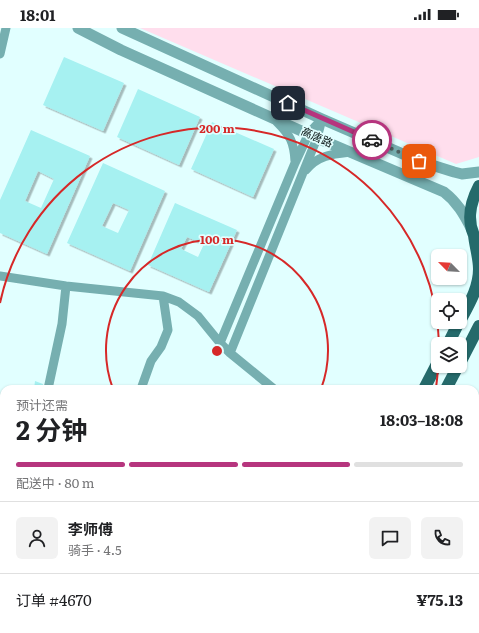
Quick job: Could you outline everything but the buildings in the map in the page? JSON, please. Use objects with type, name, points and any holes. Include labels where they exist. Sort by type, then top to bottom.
[{"type":"main road","points":[[467,308],[476,291],[478,280],[479,268],[476,239],[469,215],[472,201],[479,186]]},
{"type":"main road","points":[[467,349],[479,326]]},
{"type":"main road","points":[[426,385],[432,373]]},
{"type":"main road","points":[[448,385],[454,373]]},
{"type":"street","points":[[0,54],[6,28]]},
{"type":"street","name":"高唐路","points":[[78,28],[121,50],[313,136],[444,192],[462,211],[476,239]]},
{"type":"street","name":"高唐路","points":[[122,28],[322,119],[436,167],[462,174],[479,172]]},
{"type":"street","points":[[274,118],[291,138],[295,151],[295,163]]},
{"type":"street","points":[[220,343],[295,163],[313,136],[322,119]]},
{"type":"street","points":[[230,353],[302,176],[313,136]]},
{"type":"street","points":[[302,176],[315,161],[324,156],[351,152]]},
{"type":"street","points":[[0,276],[66,286],[163,296],[179,302],[198,316],[230,353],[269,385]]},
{"type":"street","points":[[49,385],[62,324],[66,286]]},
{"type":"street","points":[[142,385],[151,361],[161,347],[168,330],[163,296]]},
{"type":"shaded area","points":[[140,28],[479,28],[479,157],[456,164]]},
{"type":"way so far","points":[[372,140],[419,161]]},
{"type":"route","points":[[288,103],[372,140]]}]
